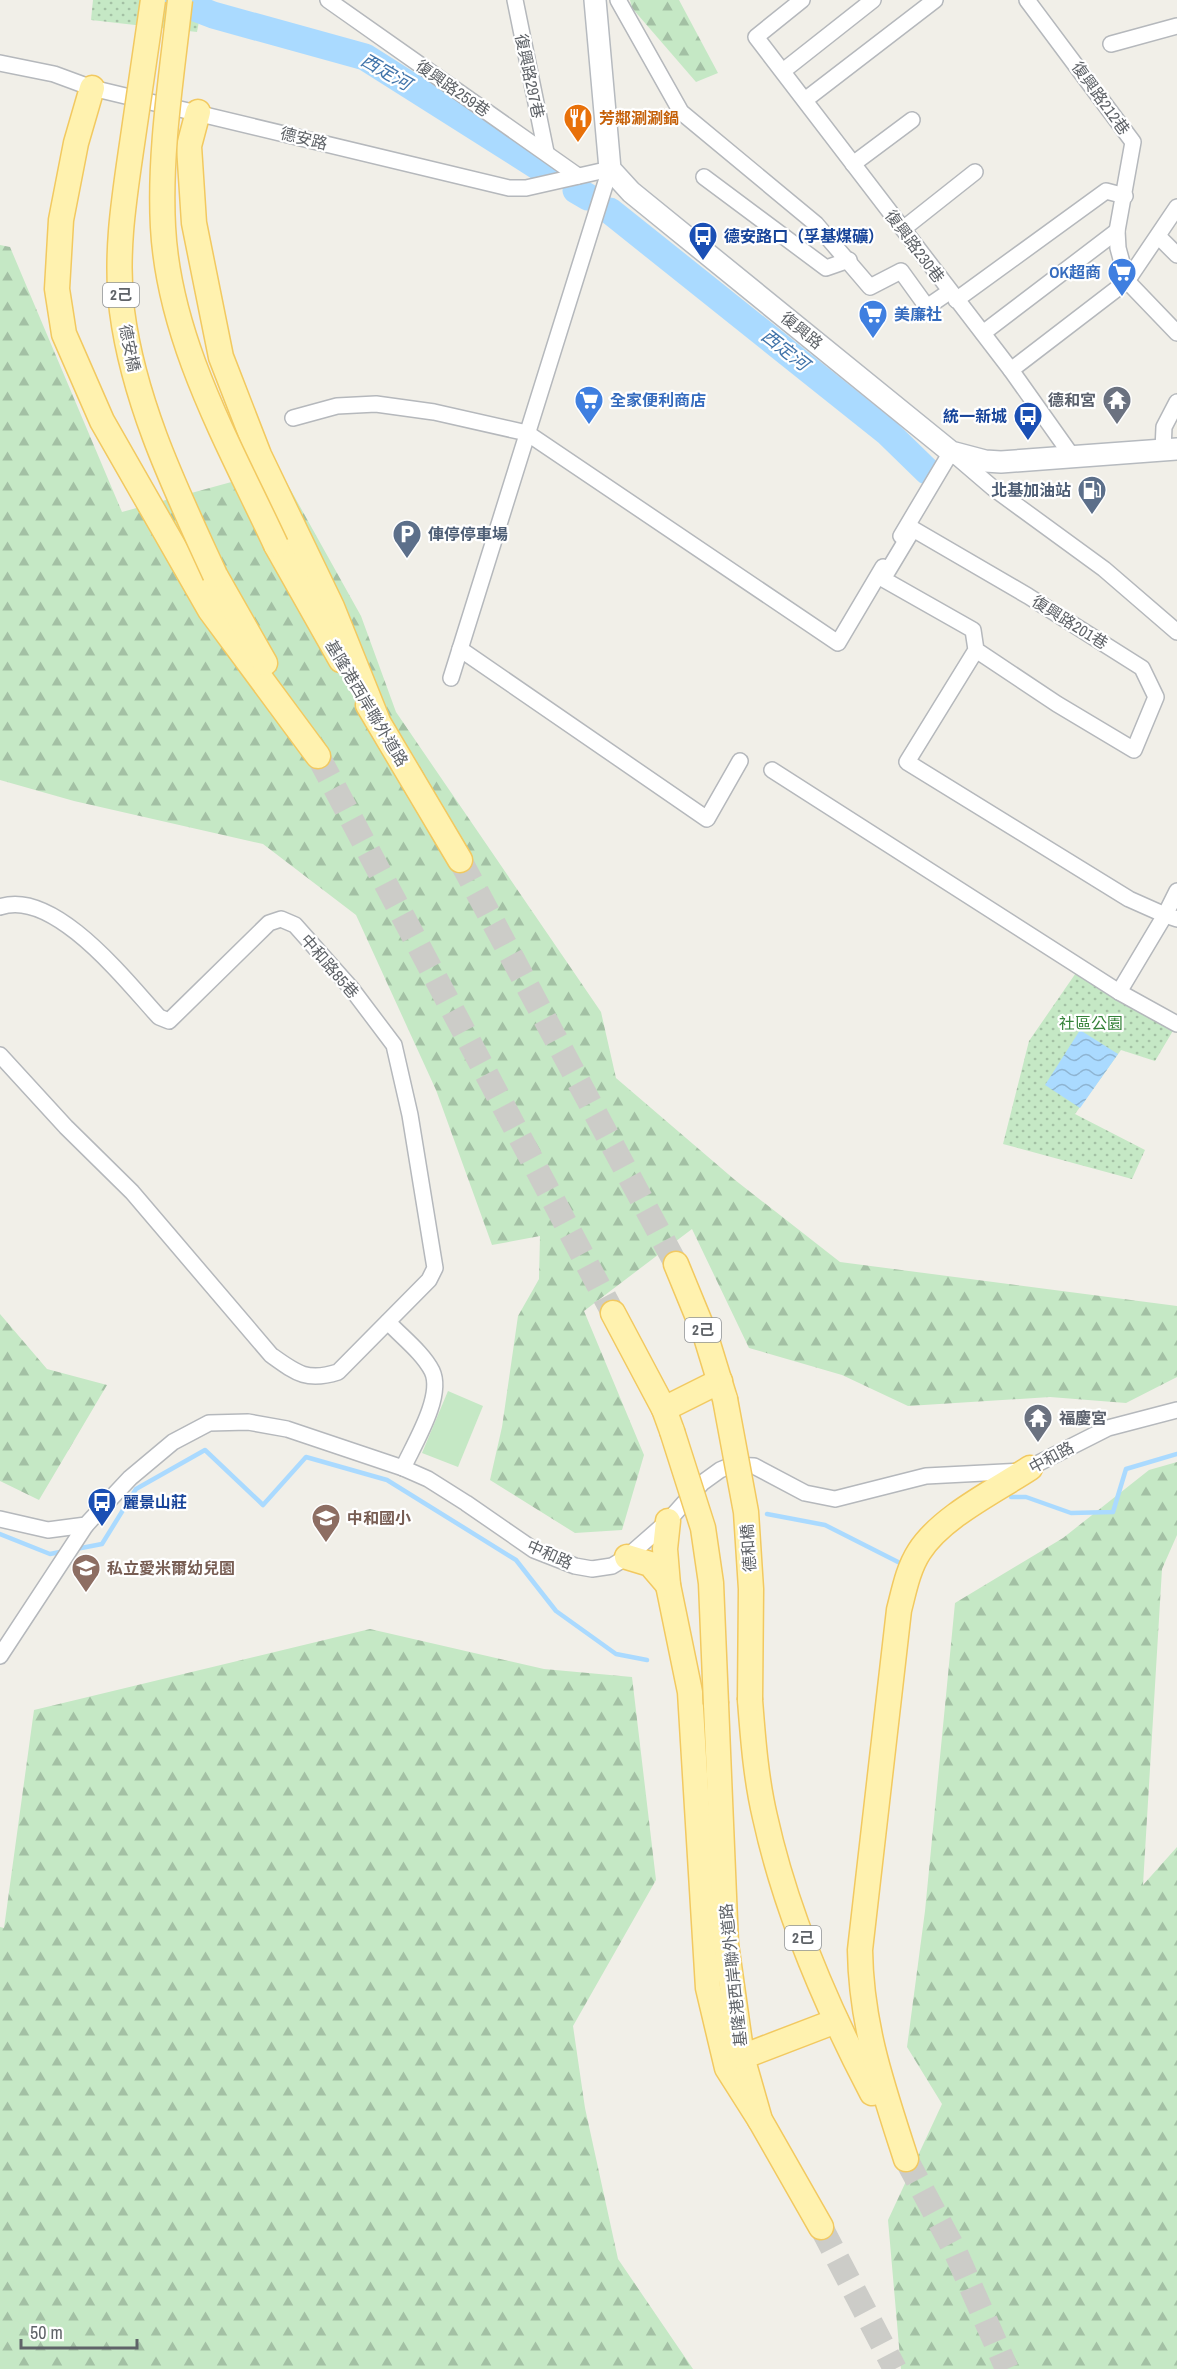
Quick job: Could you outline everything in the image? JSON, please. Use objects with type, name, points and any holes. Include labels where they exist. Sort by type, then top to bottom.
[{"type":"main road","name":"德安橋","points":[[92,88],[76,143],[61,220],[57,289],[64,334],[102,421],[210,610],[318,756],[215,575],[171,478],[145,410],[132,366],[122,310],[119,231],[153,0]]},
{"type":"main road","name":"基隆港西岸聯外道路","points":[[180,0],[166,130],[163,227],[173,297],[189,356],[276,546],[310,608],[460,861]]},
{"type":"main road","points":[[198,112],[189,146],[194,224],[221,357],[259,455],[332,607],[376,719]]},
{"type":"main road","name":"2己","points":[[676,1264],[706,1337],[722,1390]]},
{"type":"main road","points":[[613,1313],[668,1420],[722,1390]]},
{"type":"main road","name":"德和橋","points":[[722,1390],[746,1512],[751,1589],[750,1700],[754,1758],[765,1817],[801,1933],[836,2021]]},
{"type":"main road","name":"基隆港西岸聯外道路","points":[[668,1420],[703,1528],[712,1594],[726,1944],[742,2057],[760,2120],[821,2227]]},
{"type":"main road","points":[[983,1499],[1030,1468]]},
{"type":"main road","points":[[983,1499],[996,1482],[994,1474]]},
{"type":"main road","name":"2己","points":[[836,2021],[906,2159],[874,2064],[865,2020],[860,1972],[861,1938],[899,1610],[907,1578],[918,1553],[936,1531],[983,1499]]},
{"type":"main road","points":[[668,1521],[665,1542],[668,1585],[690,1692],[708,1988],[727,2068],[760,2120]]},
{"type":"main road","points":[[627,1557],[650,1564],[668,1585]]},
{"type":"main road","points":[[742,2057],[836,2021]]},
{"type":"street","name":"復興路259巷","points":[[328,0],[578,176]]},
{"type":"street","name":"復興路297巷","points":[[514,0],[546,152]]},
{"type":"street","points":[[451,678],[610,169],[595,0]]},
{"type":"street","points":[[618,0],[681,112],[816,224],[870,287],[901,271],[927,307],[952,296],[1106,191],[1125,196]]},
{"type":"street","name":"復興路230巷","points":[[802,0],[756,37],[952,296],[1011,370],[1072,456]]},
{"type":"street","points":[[783,71],[873,0]]},
{"type":"street","points":[[805,100],[935,0]]},
{"type":"street","name":"復興路212巷","points":[[1027,0],[1133,142],[1117,231],[1118,248],[1127,281],[1177,333]]},
{"type":"street","points":[[1111,44],[1177,26]]},
{"type":"street","name":"德安路","points":[[0,63],[54,74],[92,88],[509,188],[610,169]]},
{"type":"street","points":[[854,164],[912,120]]},
{"type":"street","name":"復興路","points":[[610,169],[631,192],[951,452],[985,461],[1001,462],[1170,449]]},
{"type":"street","points":[[903,229],[975,172]]},
{"type":"street","points":[[704,177],[826,268],[849,260]]},
{"type":"street","points":[[1011,370],[1127,281],[1177,207]]},
{"type":"street","points":[[983,333],[1117,231]]},
{"type":"street","points":[[1158,237],[1177,255]]},
{"type":"street","points":[[1170,449],[1164,427],[1177,402]]},
{"type":"street","points":[[293,417],[337,406],[376,404],[434,412],[527,433],[838,643],[951,452],[993,488],[1104,569],[1177,632]]},
{"type":"street","points":[[993,488],[1001,462]]},
{"type":"street","name":"復興路201巷","points":[[913,529],[1028,596],[1142,668],[1156,697],[1134,750],[1057,704],[976,650],[973,630],[883,579],[913,529]]},
{"type":"street","points":[[460,649],[707,819],[740,761]]},
{"type":"street","points":[[976,650],[907,762],[1129,898],[1171,917]]},
{"type":"street","points":[[772,770],[1119,992],[1177,1024]]},
{"type":"street","points":[[1119,992],[1171,917],[1177,891]]},
{"type":"street","name":"中和路85巷","points":[[0,907],[12,903],[36,908],[67,923],[159,1017],[169,1021],[269,923],[281,919],[295,925],[380,1024],[394,1046],[435,1268],[429,1281],[338,1372],[317,1378],[292,1370],[271,1355],[146,1207],[66,1128],[0,1055]]},
{"type":"street","points":[[388,1322],[426,1362],[436,1385],[434,1399],[403,1468]]},
{"type":"street","name":"中和路","points":[[0,1656],[86,1525],[130,1478],[173,1442],[209,1423],[248,1422],[287,1429],[403,1468],[428,1479],[534,1550],[575,1566],[592,1569],[612,1566],[627,1557],[668,1521],[702,1483],[720,1470],[732,1465],[754,1466],[805,1493],[835,1499],[926,1476],[1014,1473],[1030,1468],[1108,1428],[1177,1410]]},
{"type":"street","points":[[0,1519],[48,1530],[86,1525]]},
{"type":"green space","points":[[93,0],[203,0],[197,32],[91,20]]},
{"type":"green space","points":[[630,0],[679,0],[718,73],[696,82],[632,8]]},
{"type":"green space","points":[[0,245],[10,247],[122,512],[279,469],[361,616],[396,712],[601,1012],[616,1078],[735,1180],[840,1262],[1177,1306],[1177,1377],[1126,1403],[1050,1397],[908,1406],[842,1375],[749,1348],[692,1229],[584,1311],[644,1455],[622,1530],[575,1533],[490,1480],[502,1427],[518,1316],[539,1279],[540,1236],[492,1245],[436,1090],[356,915],[263,844],[74,801],[0,780]]},
{"type":"green space","name":"社區公園","points":[[1080,967],[1177,1024],[1155,1061],[1121,1050],[1075,1114],[1145,1150],[1132,1179],[1003,1144],[1029,1041]]},
{"type":"green space","points":[[0,1314],[47,1369],[107,1385],[39,1500],[0,1481]]},
{"type":"green space","points":[[448,1391],[483,1406],[458,1467],[422,1453]]},
{"type":"green space","points":[[1177,1462],[1177,1535],[1162,1569],[1143,1885],[1177,1847],[1177,2369],[901,2369],[888,2220],[942,2104],[907,2047],[925,1911],[955,1603],[1063,1538],[1149,1470]]},
{"type":"green space","points":[[370,1629],[544,1669],[632,1677],[656,1880],[573,2026],[585,2108],[618,2259],[693,2369],[0,2369],[0,1927],[4,1928],[34,1710]]},
{"type":"water","points":[[1080,1030],[1118,1054],[1080,1108],[1045,1085]]},
{"type":"waterway","name":"西定河","points":[[174,0],[213,15],[365,57],[545,171]]},
{"type":"waterway","name":"西定河","points":[[576,190],[588,197]]},
{"type":"waterway","name":"西定河","points":[[610,211],[888,433],[927,471]]},
{"type":"waterway","points":[[76,1549],[102,1544],[136,1489],[205,1450],[263,1505],[306,1457],[387,1480],[516,1560],[556,1611],[616,1654],[647,1660]]},
{"type":"waterway","points":[[1011,1497],[1026,1497],[1071,1513],[1113,1512],[1126,1469],[1177,1454]]},
{"type":"waterway","points":[[767,1514],[825,1525],[900,1563]]},
{"type":"waterway","points":[[0,1534],[50,1554],[65,1551]]},
{"type":"tunnel","points":[[318,756],[613,1313]]},
{"type":"tunnel","points":[[460,860],[676,1264]]},
{"type":"tunnel","points":[[906,2159],[956,2253],[1007,2369]]},
{"type":"tunnel","points":[[821,2227],[895,2369]]},
{"type":"place","name":"芳鄰涮涮鍋","points":[[578,144]]},
{"type":"place","name":"德安路口（孚基煤礦）","points":[[703,262]]},
{"type":"place","name":"OK超商","points":[[1122,298]]},
{"type":"place","name":"美廉社","points":[[873,340]]},
{"type":"place","name":"全家便利商店","points":[[589,426]]},
{"type":"place","name":"德和宮","points":[[1117,426]]},
{"type":"place","name":"統一新城","points":[[1028,442]]},
{"type":"place","name":"北基加油站","points":[[1092,516]]},
{"type":"place","name":"俥停停車場","points":[[407,560]]},
{"type":"place","name":"福慶宮","points":[[1038,1444]]},
{"type":"place","name":"麗景山莊","points":[[102,1528]]},
{"type":"place","name":"中和國小","points":[[326,1544]]},
{"type":"place","name":"私立愛米爾幼兒園","points":[[86,1594]]}]
